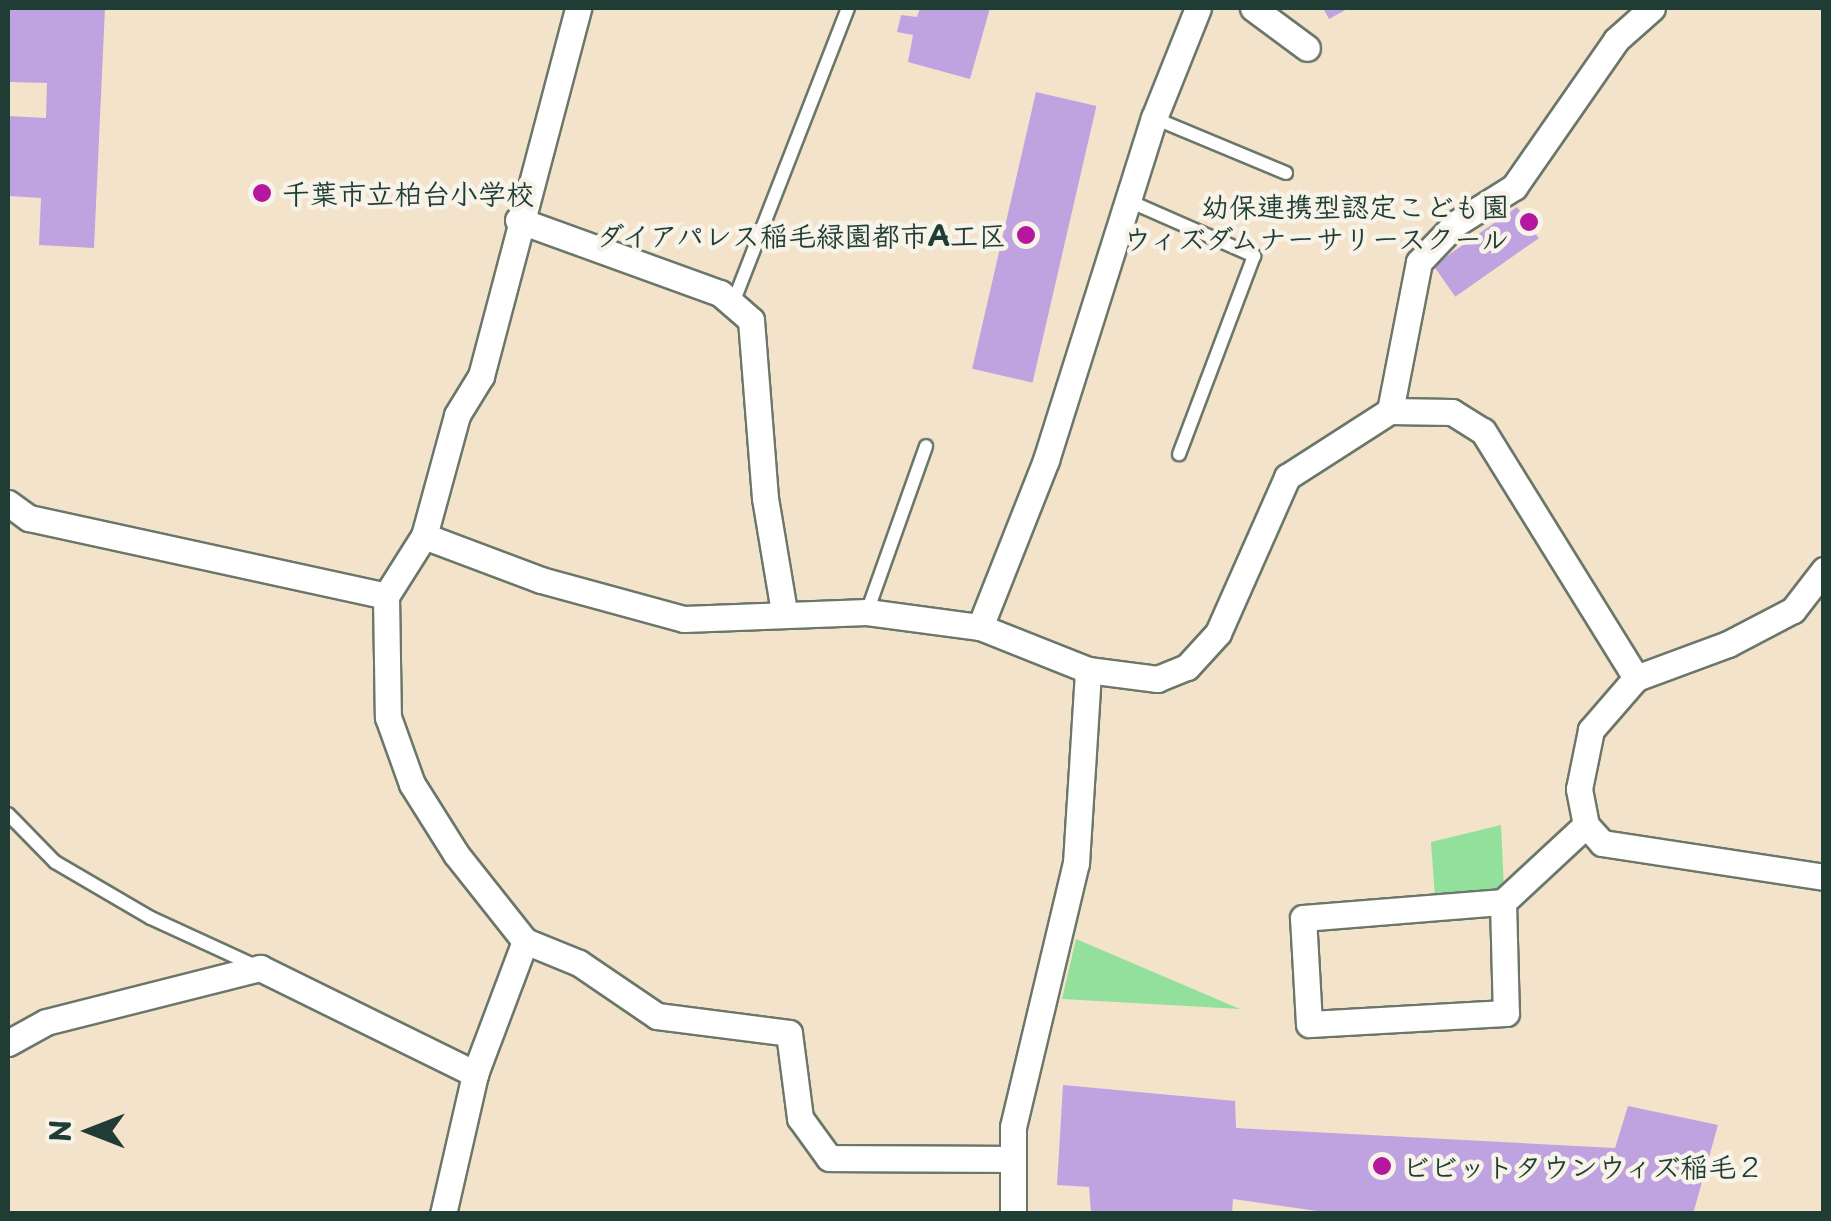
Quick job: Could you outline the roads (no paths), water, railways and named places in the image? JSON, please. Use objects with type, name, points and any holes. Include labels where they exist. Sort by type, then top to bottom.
[{"type":"street","points":[[578,8],[518,220],[481,376],[457,415],[424,536],[386,596],[388,716],[412,784],[456,854],[525,941],[579,963],[657,1016],[789,1033],[800,1118],[829,1158],[1010,1159]]},
{"type":"street","points":[[980,628],[1046,460],[1154,118],[1198,8]]},
{"type":"street","points":[[1252,8],[1307,48]]},
{"type":"street","points":[[1390,411],[1419,262],[1455,224],[1514,186],[1616,40],[1652,8]]},
{"type":"street","points":[[518,220],[733,303],[751,320],[765,498],[784,612]]},
{"type":"street","points":[[424,536],[541,580],[684,619],[738,620],[784,612],[867,612],[980,628],[1088,670],[1157,679],[1187,667],[1218,633],[1286,477],[1390,411],[1452,412],[1483,430],[1636,678]]},
{"type":"street","points":[[8,503],[28,518],[386,596]]},
{"type":"street","points":[[1824,570],[1793,610],[1728,644],[1636,678],[1590,730],[1580,789],[1586,825],[1602,843],[1824,877]]},
{"type":"street","points":[[1013,1214],[1010,1159],[1076,863],[1088,670]]},
{"type":"street","points":[[1503,902],[1506,1013],[1309,1024],[1303,918],[1503,902],[1586,825]]},
{"type":"street","points":[[443,1214],[475,1074],[525,941]]},
{"type":"street","points":[[8,1043],[46,1022],[260,968],[475,1074]]},
{"type":"lane","points":[[733,303],[848,8]]},
{"type":"lane","points":[[1154,118],[1286,173]]},
{"type":"lane","points":[[1129,201],[1254,256],[1179,454]]},
{"type":"lane","points":[[867,612],[926,446]]},
{"type":"lane","points":[[8,814],[55,862],[151,918],[260,968]]},
{"type":"place","name":"千葉市立柏台小学校","points":[[262,193]]},
{"type":"place","name":"幼保連携型認定こども園 ウィズダムナーサリースクール","points":[[1529,222]]},
{"type":"place","name":"ダイアパレス稲毛緑園都市A工区","points":[[1026,235]]},
{"type":"place","name":"ビビットタウンウィズ稲毛２","points":[[1382,1166]]}]
